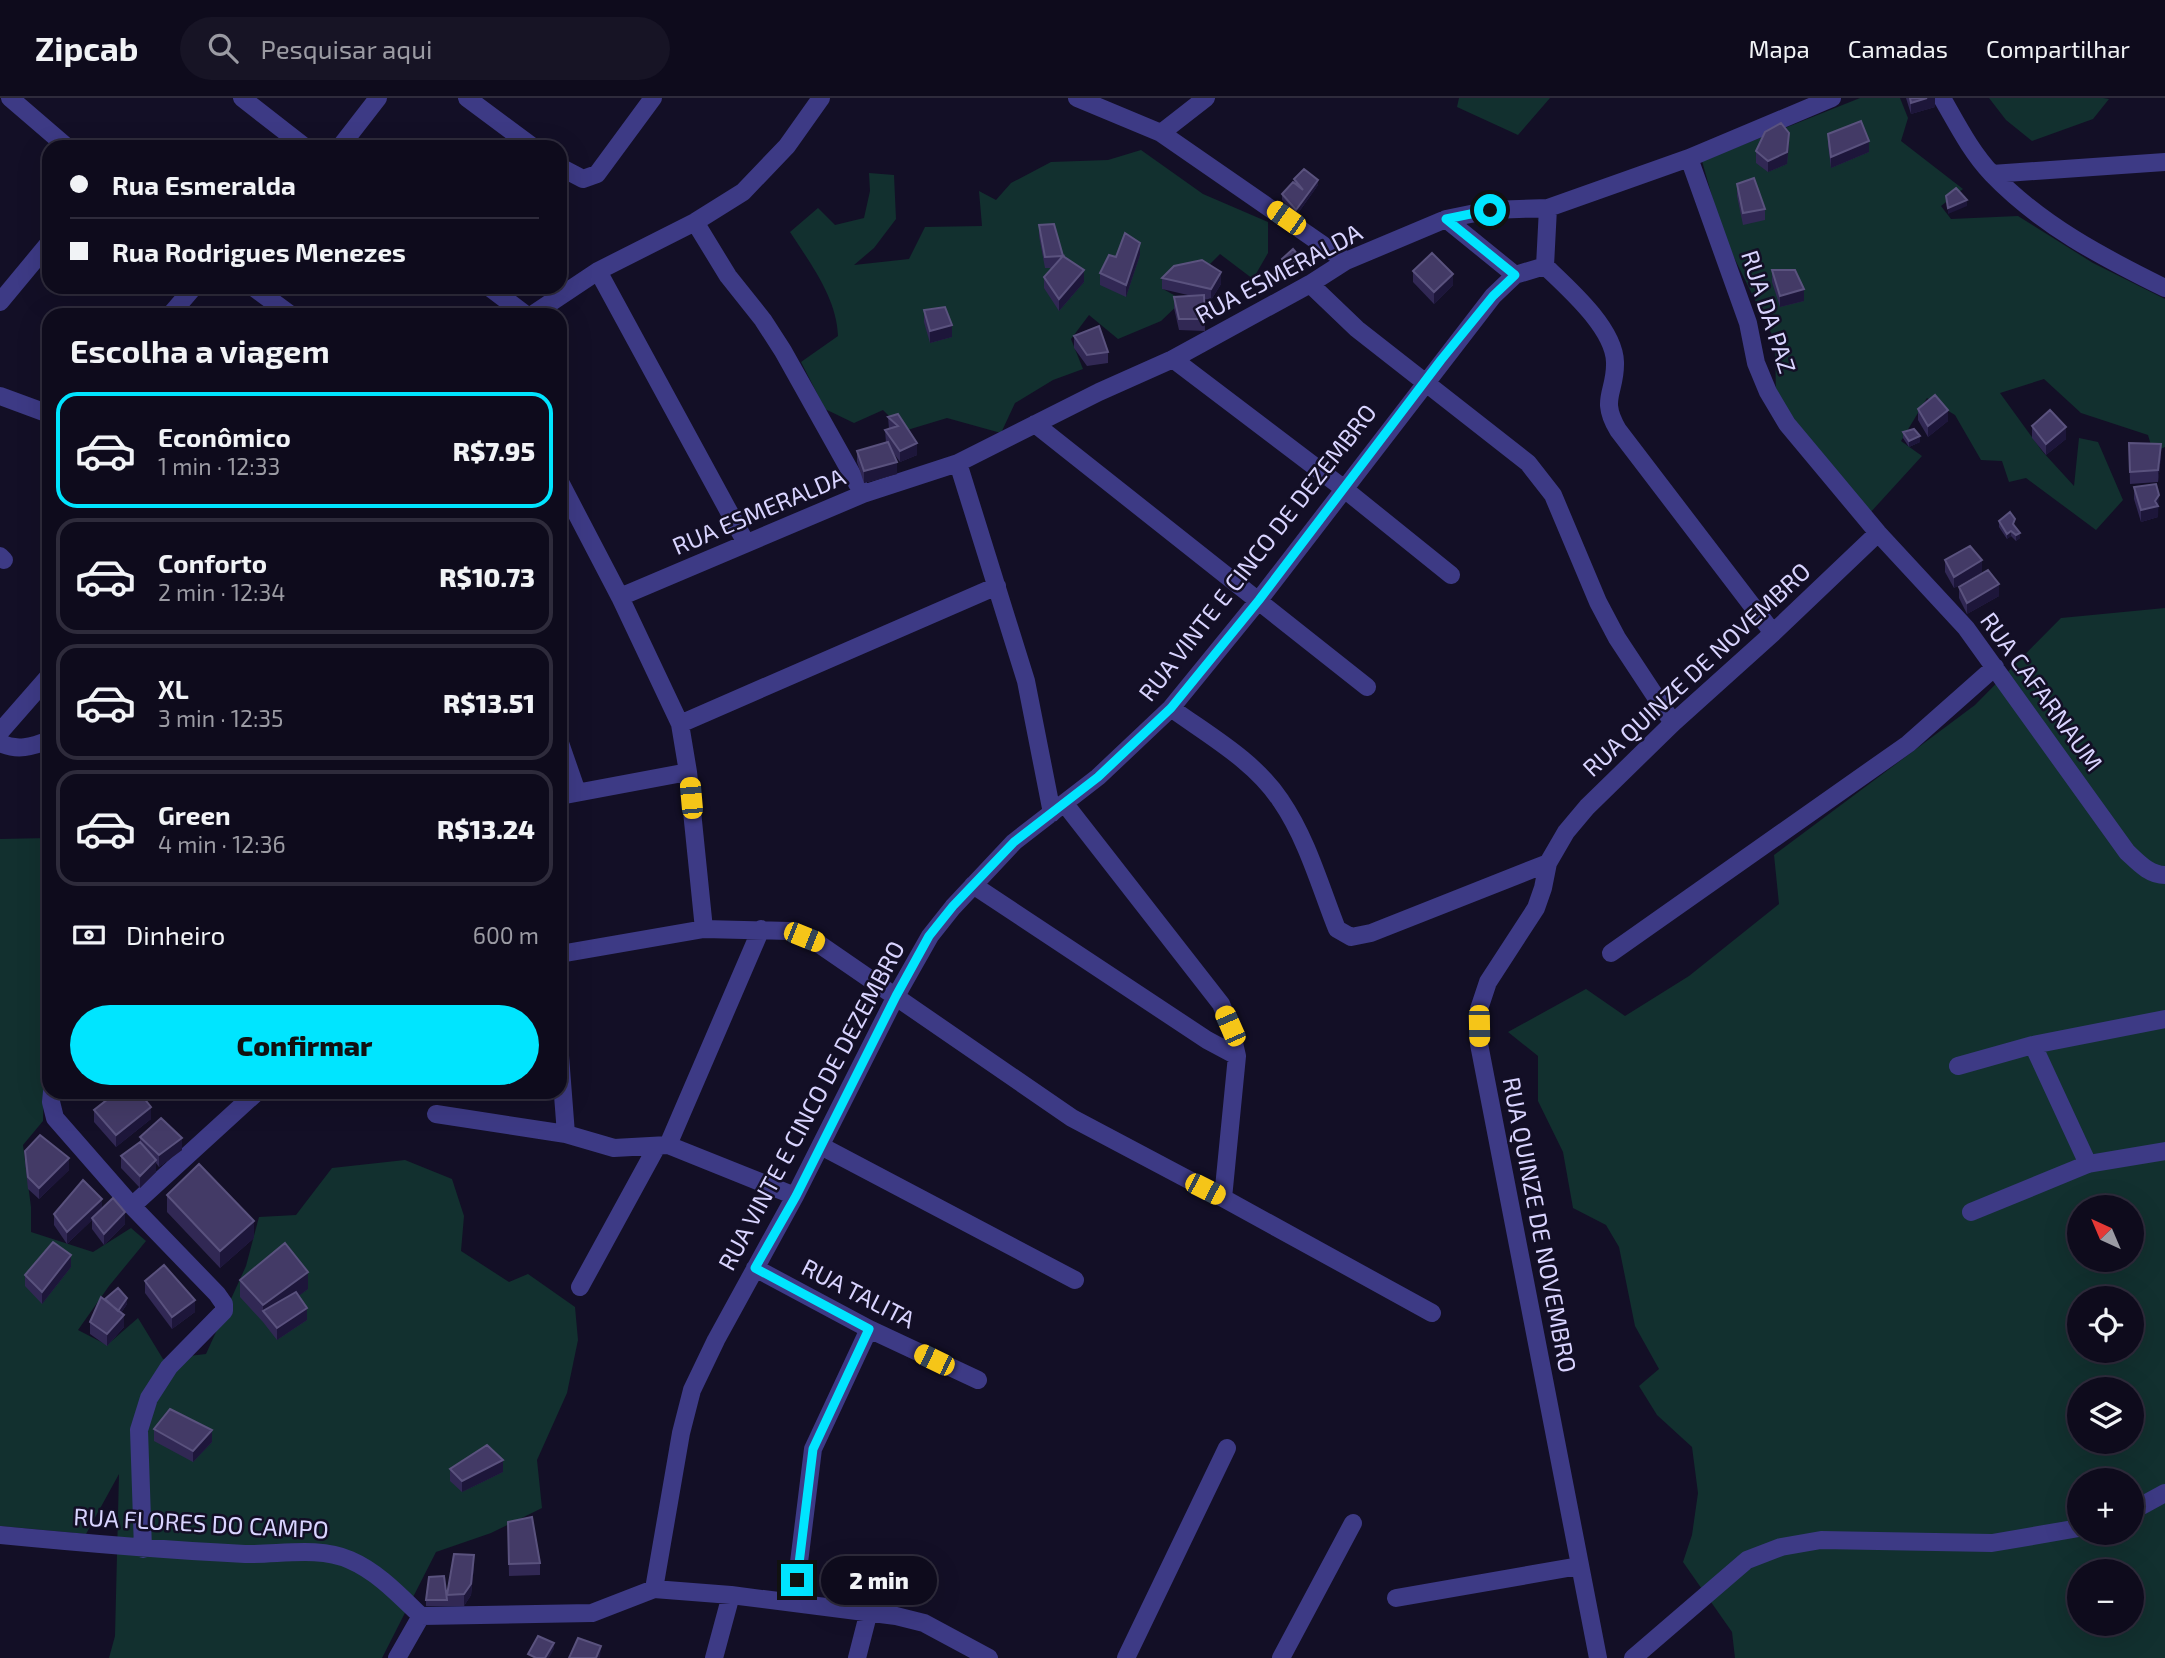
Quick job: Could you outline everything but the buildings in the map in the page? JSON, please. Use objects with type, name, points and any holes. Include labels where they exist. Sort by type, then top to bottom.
[{"type":"street","points":[[10,98],[59,140]]},
{"type":"street","points":[[242,98],[295,140]]},
{"type":"street","points":[[345,140],[378,98]]},
{"type":"street","points":[[467,98],[524,140]]},
{"type":"street","points":[[567,171],[583,179],[597,174],[653,98]]},
{"type":"street","points":[[567,292],[598,271],[695,222],[743,192],[787,146],[821,98]]},
{"type":"street","points":[[1077,98],[1161,134],[1346,261]]},
{"type":"street","points":[[1161,134],[1206,98]]},
{"type":"street","name":"RUA ESMERALDA","points":[[620,597],[863,494],[958,463],[1172,359],[1310,284],[1346,261],[1446,219],[1490,210],[1548,208],[1689,158],[1832,98]]},
{"type":"street","points":[[1942,98],[1972,148],[1992,174],[2050,224],[2100,256],[2165,288]]},
{"type":"street","name":"RUA DA PAZ","points":[[1689,158],[1748,323],[1756,363],[1768,392],[1787,424],[1878,533]]},
{"type":"street","points":[[1992,174],[2165,162]]},
{"type":"street","points":[[1548,208],[1545,267],[1577,296],[1612,348],[1615,362],[1607,402],[1611,417],[1618,430],[1773,633]]},
{"type":"street","points":[[1446,219],[1515,275]]},
{"type":"street","points":[[695,222],[729,276],[783,351],[863,494]]},
{"type":"street","points":[[0,302],[42,251]]},
{"type":"street","name":"RUA VINTE E CINCO DE DEZEMBRO","points":[[654,1588],[681,1433],[692,1390],[716,1340],[796,1196],[929,936],[1014,842],[1098,777],[1171,708],[1259,600],[1424,382],[1493,296],[1515,275],[1545,267]]},
{"type":"street","points":[[598,271],[746,543]]},
{"type":"street","points":[[1310,284],[1357,329],[1528,463],[1553,495],[1616,638],[1672,723]]},
{"type":"street","points":[[176,308],[188,294]]},
{"type":"street","points":[[262,294],[282,308]]},
{"type":"street","points":[[498,294],[517,308]]},
{"type":"street","points":[[542,308],[564,294]]},
{"type":"street","points":[[1172,359],[1343,488],[1451,575]]},
{"type":"street","points":[[0,396],[42,411]]},
{"type":"street","points":[[1035,424],[1367,688]]},
{"type":"street","points":[[958,463],[1026,681],[1058,809],[1221,1004],[1230,1026],[1237,1056],[1223,1198]]},
{"type":"street","points":[[567,495],[620,597],[680,724],[688,772],[704,929]]},
{"type":"street","name":"RUA QUINZE DE NOVEMBRO","points":[[1598,1658],[1479,1044],[1479,1009],[1488,982],[1536,908],[1548,863],[1566,832],[1587,807],[1672,723],[1773,633],[1878,533]]},
{"type":"street","name":"RUA CAFARNAUM","points":[[1878,533],[1965,628],[2127,852],[2144,868],[2158,875],[2165,875]]},
{"type":"street","points":[[680,724],[997,586]]},
{"type":"street","points":[[1611,953],[1908,744],[1995,667]]},
{"type":"street","points":[[6,726],[42,684]]},
{"type":"street","points":[[1171,708],[1240,758],[1281,800],[1298,830],[1336,929],[1351,937],[1371,933],[1548,863]]},
{"type":"street","points":[[0,743],[11,748],[24,748],[42,742]]},
{"type":"street","points":[[568,794],[688,772]]},
{"type":"street","points":[[973,885],[1207,1040],[1237,1056]]},
{"type":"street","points":[[567,953],[704,929],[789,931],[819,944],[1072,1118],[1432,1313]]},
{"type":"street","points":[[580,1287],[662,1146],[761,929]]},
{"type":"street","points":[[1958,1066],[2033,1045],[2165,1018]]},
{"type":"street","points":[[2033,1045],[2088,1164]]},
{"type":"street","points":[[51,1099],[55,1118],[132,1206],[224,1304],[224,1311],[169,1367],[149,1398],[139,1430],[143,1549]]},
{"type":"street","points":[[132,1206],[249,1099]]},
{"type":"street","points":[[563,1099],[566,1134]]},
{"type":"street","points":[[436,1114],[566,1134],[614,1148],[662,1146],[796,1196]]},
{"type":"street","points":[[821,1146],[1075,1280]]},
{"type":"street","points":[[1971,1212],[2088,1164],[2165,1151]]},
{"type":"street","name":"RUA TALITA","points":[[755,1268],[869,1329],[978,1380]]},
{"type":"street","points":[[794,1603],[813,1449],[869,1329]]},
{"type":"street","points":[[1126,1658],[1227,1448]]},
{"type":"street","points":[[2144,1504],[2165,1493]]},
{"type":"street","points":[[1281,1658],[1353,1523]]},
{"type":"street","points":[[1633,1658],[1747,1560],[1781,1546],[1821,1540],[1992,1543],[2067,1530]]},
{"type":"street","name":"RUA FLORES DO CAMPO","points":[[0,1535],[143,1549],[262,1555],[317,1552],[349,1560],[377,1576],[421,1616]]},
{"type":"street","points":[[1396,1598],[1579,1566]]},
{"type":"street","points":[[397,1658],[421,1616],[592,1614],[654,1588],[869,1611],[924,1623],[989,1658]]},
{"type":"street","points":[[714,1658],[731,1595]]},
{"type":"street","points":[[857,1658],[869,1611]]},
{"type":"green space","points":[[1459,98],[1550,98],[1518,135],[1457,107]]},
{"type":"green space","points":[[1860,98],[1900,98],[1908,118],[1901,141],[1963,189],[1941,206],[1951,219],[2018,216],[2093,263],[2165,299],[2165,447],[2153,452],[2148,435],[2081,413],[2044,379],[2000,393],[2042,451],[2074,486],[2079,438],[2098,442],[2123,500],[2096,530],[2026,478],[2009,482],[2002,461],[1981,460],[1955,415],[1927,398],[1901,441],[1922,456],[1869,514],[1776,396],[1775,341],[1723,235],[1702,161]]},
{"type":"green space","points":[[1989,98],[2109,99],[2093,119],[2032,141],[2006,120]]},
{"type":"green space","points":[[1141,150],[1203,194],[1268,222],[1268,253],[1253,279],[1220,254],[1202,272],[1163,289],[1183,300],[1161,321],[1118,339],[1089,315],[1071,339],[1083,369],[1053,380],[1015,403],[1001,433],[947,418],[904,431],[883,410],[854,423],[825,409],[801,362],[838,336],[836,322],[821,281],[790,232],[818,208],[835,225],[864,218],[870,191],[869,173],[894,175],[896,219],[874,248],[854,265],[909,259],[925,227],[982,226],[979,191],[996,200],[1011,183],[1051,162],[1108,160]]},
{"type":"green space","points":[[2165,608],[2165,1658],[1735,1658],[1732,1632],[1683,1562],[1692,1535],[1698,1493],[1692,1447],[1657,1415],[1639,1386],[1659,1369],[1635,1326],[1619,1247],[1606,1225],[1573,1208],[1563,1152],[1538,1101],[1538,1056],[1508,1032],[1586,989],[1625,1016],[1689,976],[1779,904],[1774,855],[1975,705],[2061,618]]},
{"type":"green space","points":[[42,838],[43,1121],[23,1145],[31,1207],[31,1232],[93,1252],[131,1228],[146,1241],[78,1330],[107,1345],[138,1318],[163,1359],[206,1354],[246,1266],[259,1217],[296,1215],[332,1168],[405,1160],[452,1179],[464,1216],[461,1251],[509,1282],[528,1274],[575,1307],[578,1340],[567,1393],[537,1460],[542,1508],[491,1533],[436,1552],[382,1658],[109,1658],[115,1636],[119,1474],[86,1534],[0,1526],[0,839]]},
{"type":"route","points":[[797,1580],[813,1449],[869,1329],[755,1268],[796,1196],[929,936],[953,906],[1014,842],[1098,777],[1171,708],[1259,600],[1441,360],[1493,296],[1515,275],[1446,219],[1490,210]]}]
